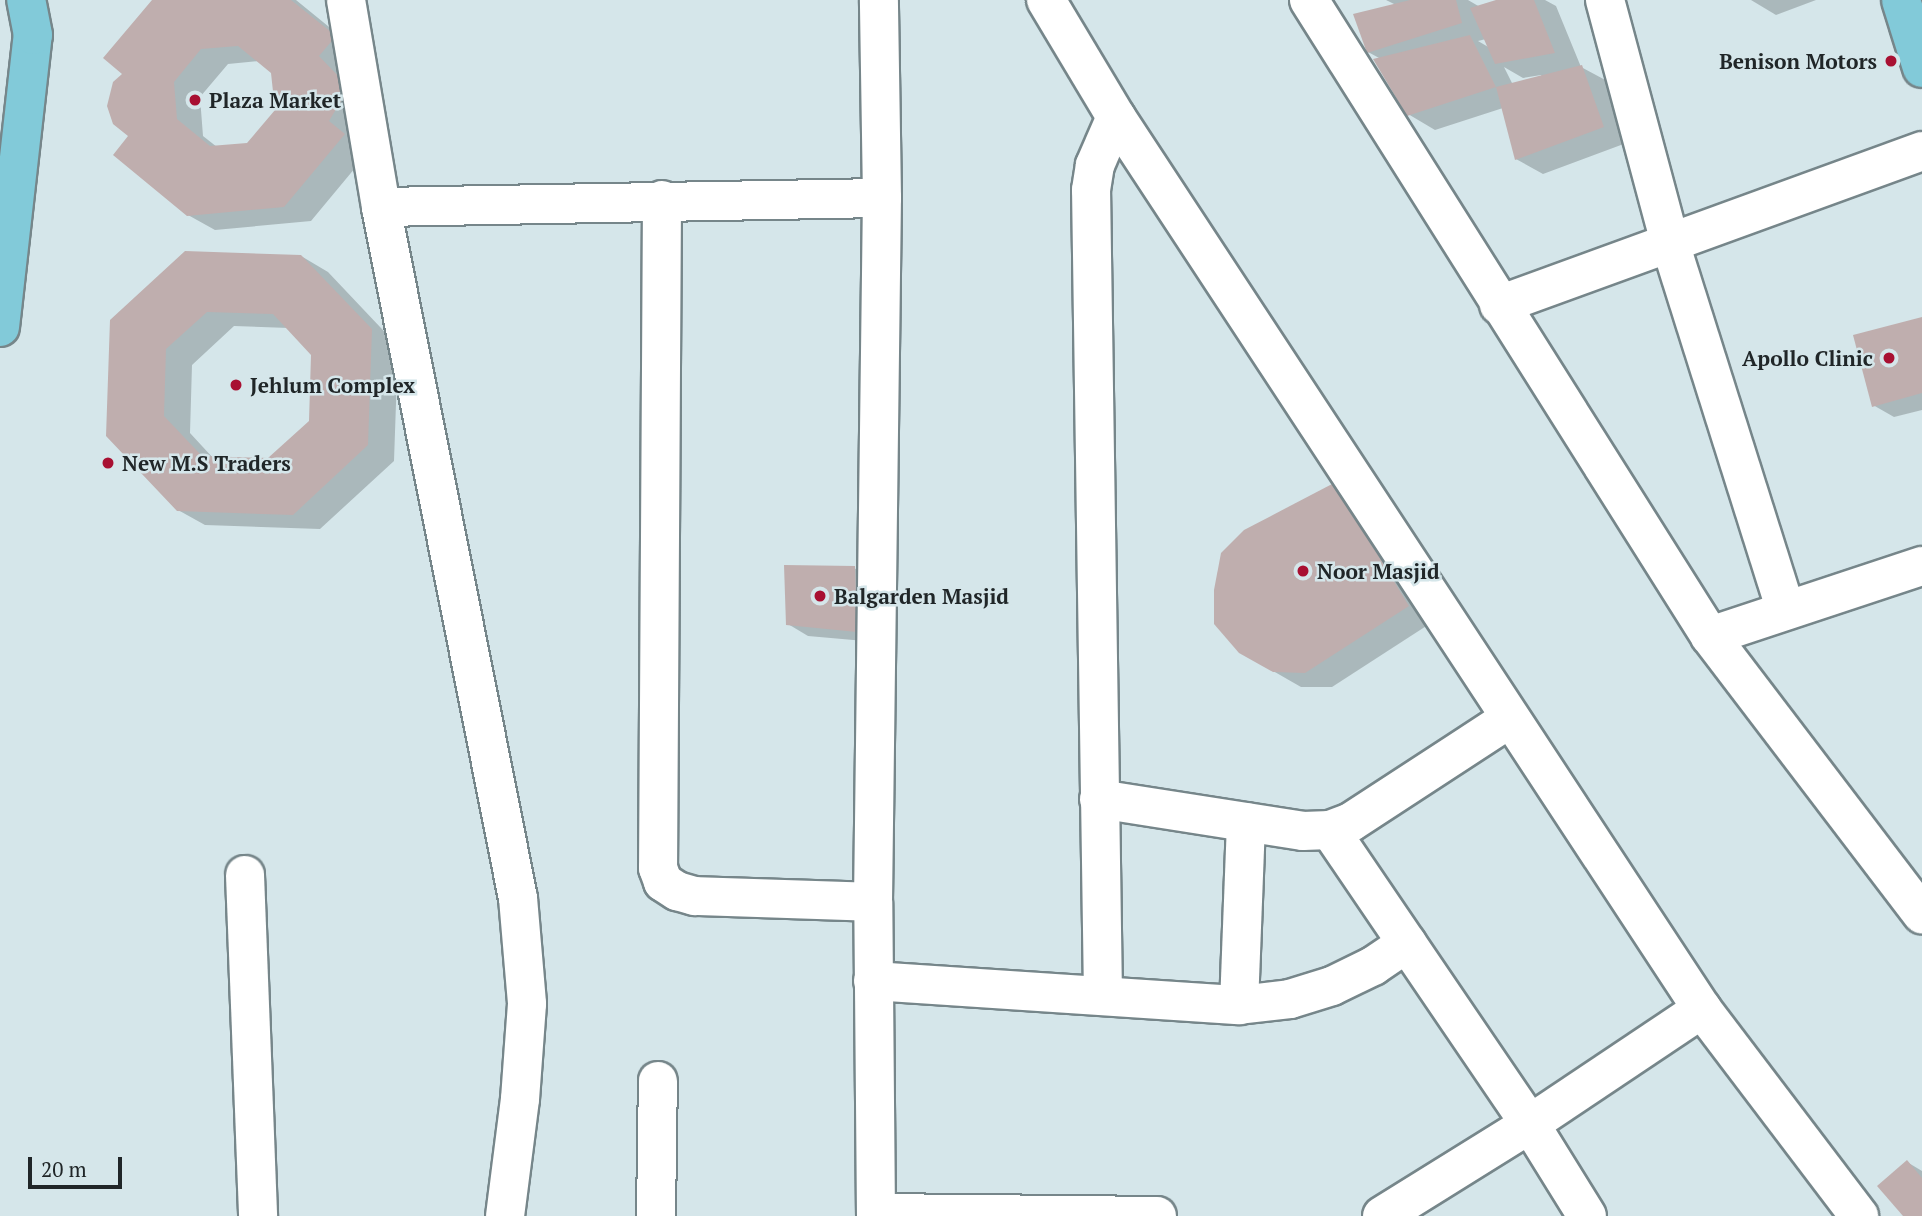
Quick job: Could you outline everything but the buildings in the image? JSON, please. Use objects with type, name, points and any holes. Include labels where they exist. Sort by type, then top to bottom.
[{"type":"main road","points":[[0,327],[33,35],[26,0]]},
{"type":"main road","points":[[1901,0],[1922,68]]},
{"type":"street","points":[[346,0],[382,207],[519,898],[527,1004],[520,1099],[505,1216]]},
{"type":"street","points":[[879,0],[882,198],[873,902],[876,1214],[1157,1216]]},
{"type":"street","points":[[1046,0],[1115,117],[1702,1009],[1859,1216]]},
{"type":"street","points":[[1310,0],[1499,305],[1710,636],[1922,914]]},
{"type":"street","points":[[1605,0],[1671,243],[1786,610]]},
{"type":"street","points":[[1103,996],[1091,190],[1095,165],[1115,117]]},
{"type":"street","points":[[1499,305],[1922,150]]},
{"type":"street","points":[[382,207],[882,198]]},
{"type":"street","points":[[662,200],[657,868],[663,882],[677,891],[695,896],[873,902]]},
{"type":"street","points":[[1710,636],[1922,566]]},
{"type":"street","points":[[1099,799],[1303,831],[1330,830],[1351,822],[1509,719]]},
{"type":"street","points":[[1239,1005],[1246,822]]},
{"type":"street","points":[[1330,830],[1530,1124],[1587,1216]]},
{"type":"street","points":[[245,875],[258,1216]]},
{"type":"street","points":[[873,981],[1239,1005],[1290,999],[1332,986],[1373,966],[1406,943]]},
{"type":"street","points":[[1382,1216],[1530,1124],[1702,1009]]},
{"type":"street","points":[[656,1216],[658,1081]]},
{"type":"place","name":"Benison Motors","points":[[1891,61]]},
{"type":"place","name":"Plaza Market","points":[[195,100]]},
{"type":"place","name":"Apollo Clinic","points":[[1889,358]]},
{"type":"place","name":"Jehlum Complex","points":[[236,385]]},
{"type":"place","name":"New M.S Traders","points":[[108,463]]},
{"type":"place","name":"Noor Masjid","points":[[1303,571]]},
{"type":"place","name":"Balgarden Masjid","points":[[820,596]]}]
